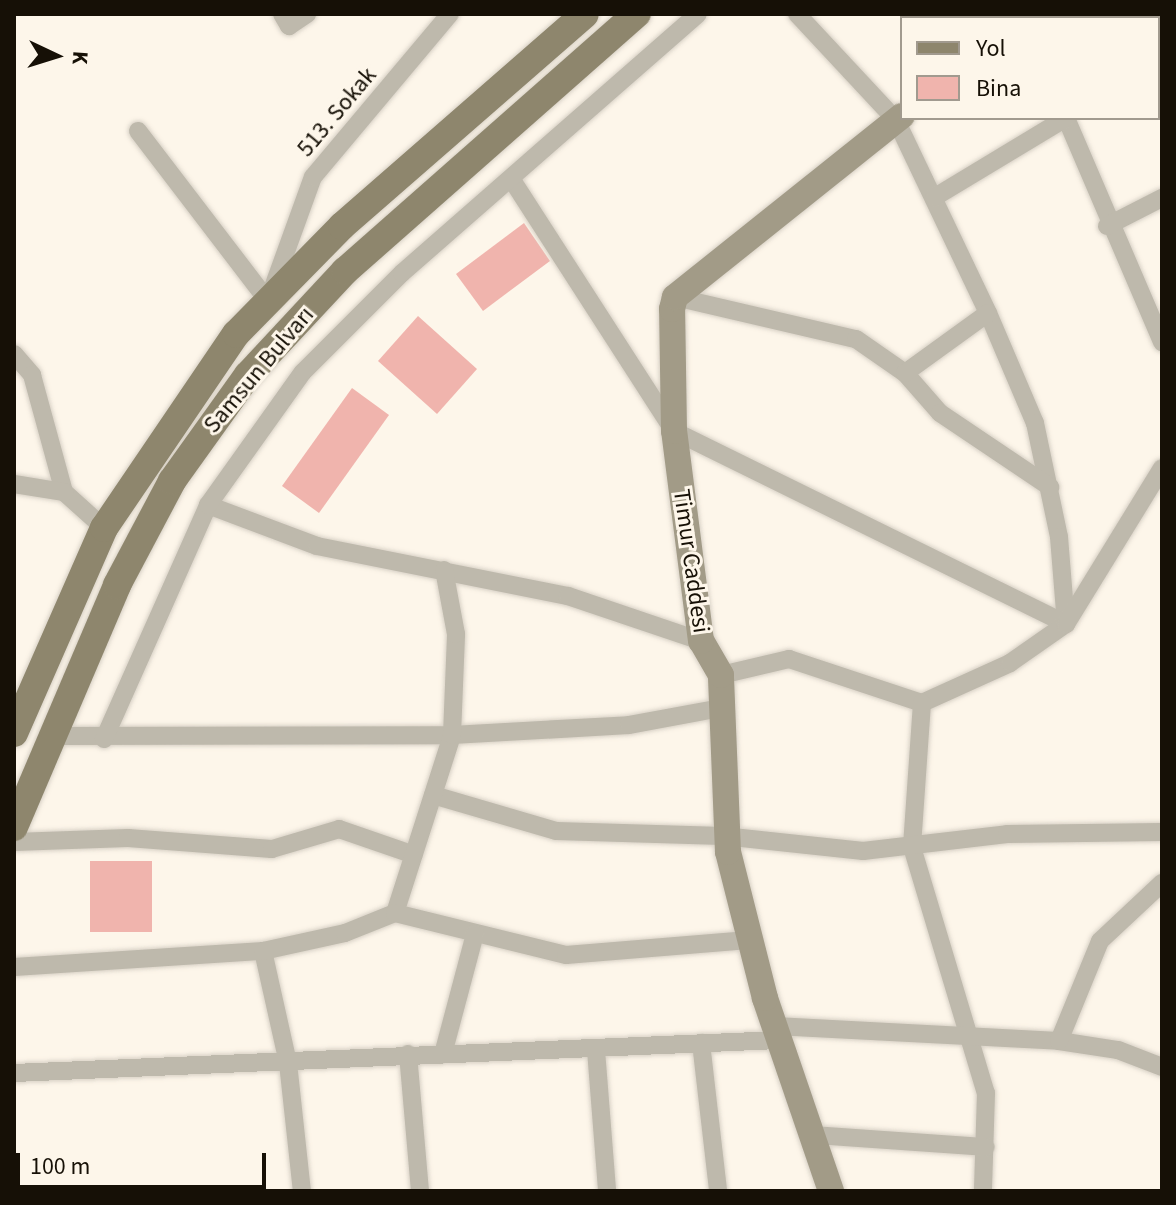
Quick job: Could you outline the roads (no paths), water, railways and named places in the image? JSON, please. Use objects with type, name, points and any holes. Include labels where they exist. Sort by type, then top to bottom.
[{"type":"main road","points":[[14,733],[104,528],[172,419],[268,301],[585,14]]},
{"type":"main road","name":"Samsun Bulvarı","points":[[14,827],[48,736],[172,481],[248,375],[345,271],[637,14]]},
{"type":"street","points":[[282,14],[289,26],[307,14]]},
{"type":"street","name":"513. Sokak","points":[[268,301],[313,177],[450,14]]},
{"type":"street","points":[[104,739],[208,505],[303,372],[402,273],[512,180],[698,14]]},
{"type":"street","points":[[797,14],[899,118],[988,313],[1035,423],[1050,487],[1066,624]]},
{"type":"street","points":[[675,297],[899,118]]},
{"type":"street","points":[[935,197],[1063,120]]},
{"type":"street","points":[[1067,120],[1107,226],[1162,342]]},
{"type":"street","points":[[138,131],[268,301]]},
{"type":"street","points":[[512,180],[674,431],[1066,624]]},
{"type":"street","points":[[1107,226],[1162,198]]},
{"type":"street","points":[[675,297],[856,339],[905,373],[940,413],[1050,487]]},
{"type":"street","name":"Timur Caddesi","points":[[675,297],[674,431],[701,641],[721,675]]},
{"type":"street","points":[[905,373],[988,313]]},
{"type":"street","points":[[14,354],[32,375],[64,492],[104,528]]},
{"type":"street","points":[[831,1191],[748,940],[727,836],[721,675],[789,659],[922,703],[1010,663],[1066,624],[1156,491],[1162,468]]},
{"type":"street","points":[[14,484],[64,492]]},
{"type":"street","points":[[208,505],[317,546],[568,596],[701,641]]},
{"type":"street","points":[[395,913],[452,735],[456,634],[444,570]]},
{"type":"street","points":[[922,703],[912,847],[972,1035],[986,1093],[983,1191]]},
{"type":"street","points":[[48,736],[104,739],[452,735],[629,725],[721,708]]},
{"type":"street","points":[[433,795],[556,831],[727,836],[863,851],[1007,834],[1162,832]]},
{"type":"street","points":[[14,842],[128,838],[272,849],[339,829],[414,855]]},
{"type":"street","points":[[1059,1041],[1100,941],[1162,883]]},
{"type":"street","points":[[14,967],[263,951],[345,933],[395,913],[566,955],[748,940]]},
{"type":"street","points":[[443,1054],[475,934]]},
{"type":"street","points":[[263,951],[288,1063],[302,1191]]},
{"type":"street","points":[[14,1073],[288,1063],[408,1054],[596,1050],[701,1043],[777,1033],[972,1035],[1059,1041],[1118,1050],[1162,1067]]},
{"type":"street","points":[[701,1043],[718,1191]]},
{"type":"street","points":[[596,1050],[607,1191]]},
{"type":"street","points":[[408,1054],[420,1191]]},
{"type":"street","points":[[814,1135],[986,1147]]}]
